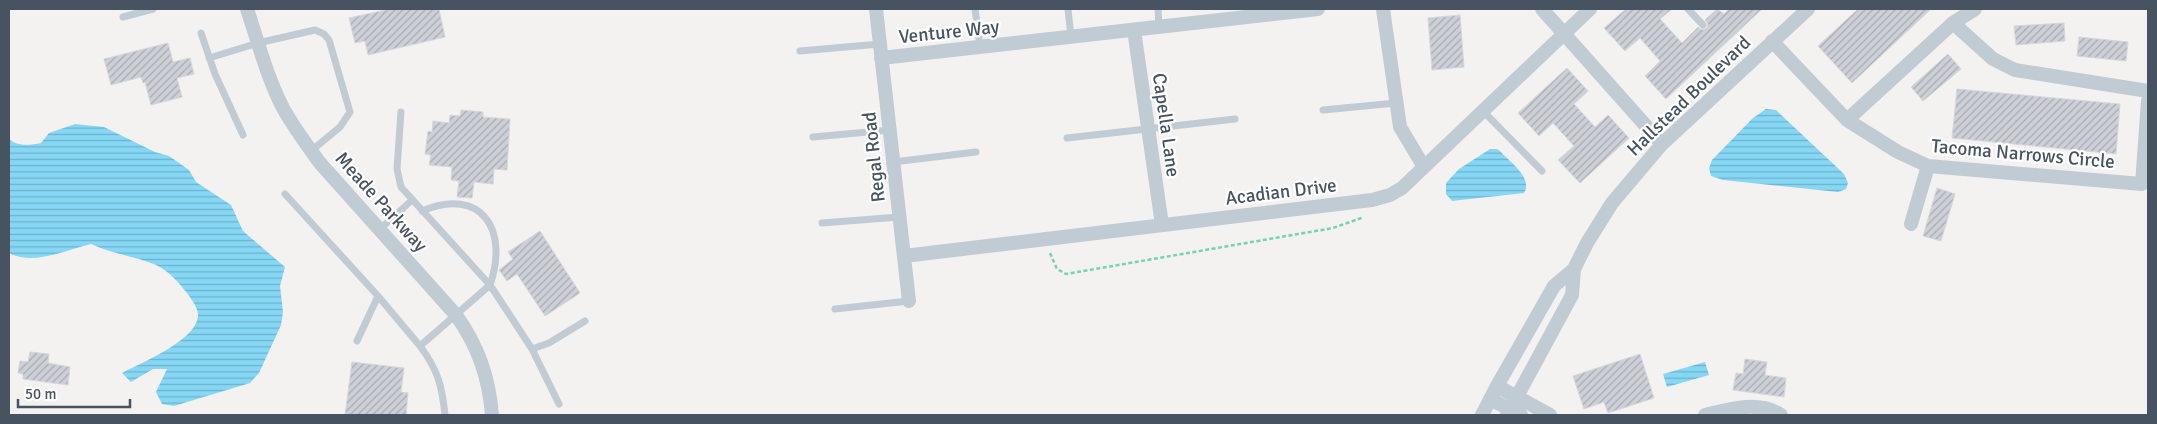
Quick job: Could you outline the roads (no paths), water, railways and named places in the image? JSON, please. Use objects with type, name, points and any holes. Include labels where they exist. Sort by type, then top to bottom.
[{"type":"street","name":"Meade Parkway","points":[[247,9],[270,77],[283,108],[311,151],[456,315],[470,335],[485,371],[492,415]]},
{"type":"street","name":"Regal Road","points":[[876,9],[909,301]]},
{"type":"street","name":"Venture Way","points":[[881,58],[1160,27],[1248,13],[1318,9]]},
{"type":"street","points":[[1382,9],[1400,127],[1424,167]]},
{"type":"street","points":[[1542,9],[1662,144]]},
{"type":"street","name":"Acadian Drive","points":[[904,256],[1372,200],[1390,195],[1402,188],[1590,9]]},
{"type":"street","name":"Hallstead Boulevard","points":[[1513,409],[1572,295],[1574,269],[1586,243],[1612,203],[1662,144],[1808,9]]},
{"type":"street","points":[[1847,120],[1953,22],[1975,9]]},
{"type":"street","points":[[1953,22],[1993,59],[2015,70],[2148,90]]},
{"type":"street","name":"Capella Lane","points":[[1134,30],[1162,225]]},
{"type":"street","name":"Tacoma Narrows Circle","points":[[1772,41],[1847,120],[1898,152],[1928,166],[2142,184],[2148,101]]},
{"type":"street","points":[[1911,224],[1928,166]]},
{"type":"street","name":"Hallstead Boulevard","points":[[1482,415],[1496,386],[1554,286],[1574,269]]},
{"type":"street","points":[[1496,386],[1513,409]]},
{"type":"street","points":[[1490,399],[1513,409],[1550,415]]},
{"type":"street","points":[[1705,415],[1743,407],[1762,407],[1781,415]]},
{"type":"lane","points":[[123,17],[153,9]]},
{"type":"lane","points":[[975,9],[980,47]]},
{"type":"lane","points":[[1068,9],[1071,37]]},
{"type":"lane","points":[[1158,9],[1160,27]]},
{"type":"lane","points":[[1688,9],[1703,25]]},
{"type":"lane","points":[[210,58],[258,43],[315,30],[324,34],[329,40],[350,112],[340,127],[311,151]]},
{"type":"lane","points":[[202,34],[210,58],[243,135]]},
{"type":"lane","points":[[800,51],[880,44]]},
{"type":"lane","points":[[1322,110],[1396,103]]},
{"type":"lane","points":[[1483,111],[1542,172]]},
{"type":"lane","points":[[400,112],[397,178],[401,187],[490,284],[532,349],[559,404]]},
{"type":"lane","points":[[1067,138],[1235,119]]},
{"type":"lane","points":[[813,137],[890,130]]},
{"type":"lane","points":[[893,162],[976,152]]},
{"type":"lane","points":[[285,194],[378,296],[420,346],[438,374],[442,388],[445,415]]},
{"type":"lane","points":[[380,228],[412,200]]},
{"type":"lane","points":[[420,346],[490,284],[495,267],[496,243],[490,223],[475,209],[462,205],[436,205],[422,211]]},
{"type":"lane","points":[[822,223],[899,217]]},
{"type":"lane","points":[[357,341],[378,296]]},
{"type":"lane","points":[[835,309],[909,301]]},
{"type":"lane","points":[[532,349],[549,343],[585,321]]},
{"type":"water","points":[[1766,109],[1776,110],[1844,174],[1848,183],[1846,189],[1838,192],[1723,180],[1711,176],[1709,168],[1712,160],[1753,118]]},
{"type":"water","points":[[75,124],[104,127],[155,152],[169,156],[189,170],[196,182],[231,205],[243,231],[285,267],[280,286],[283,312],[281,325],[259,373],[250,383],[174,406],[162,404],[156,392],[167,369],[153,369],[131,382],[122,373],[177,343],[187,335],[198,317],[196,308],[187,293],[165,270],[140,259],[91,244],[50,256],[28,258],[18,257],[9,253],[9,139],[13,142],[28,145],[41,143],[49,133]]},
{"type":"water","points":[[1490,149],[1497,149],[1520,171],[1526,182],[1524,193],[1452,201],[1446,194],[1446,183],[1459,169]]},
{"type":"water","points":[[1705,362],[1709,375],[1667,387],[1663,374]]}]
